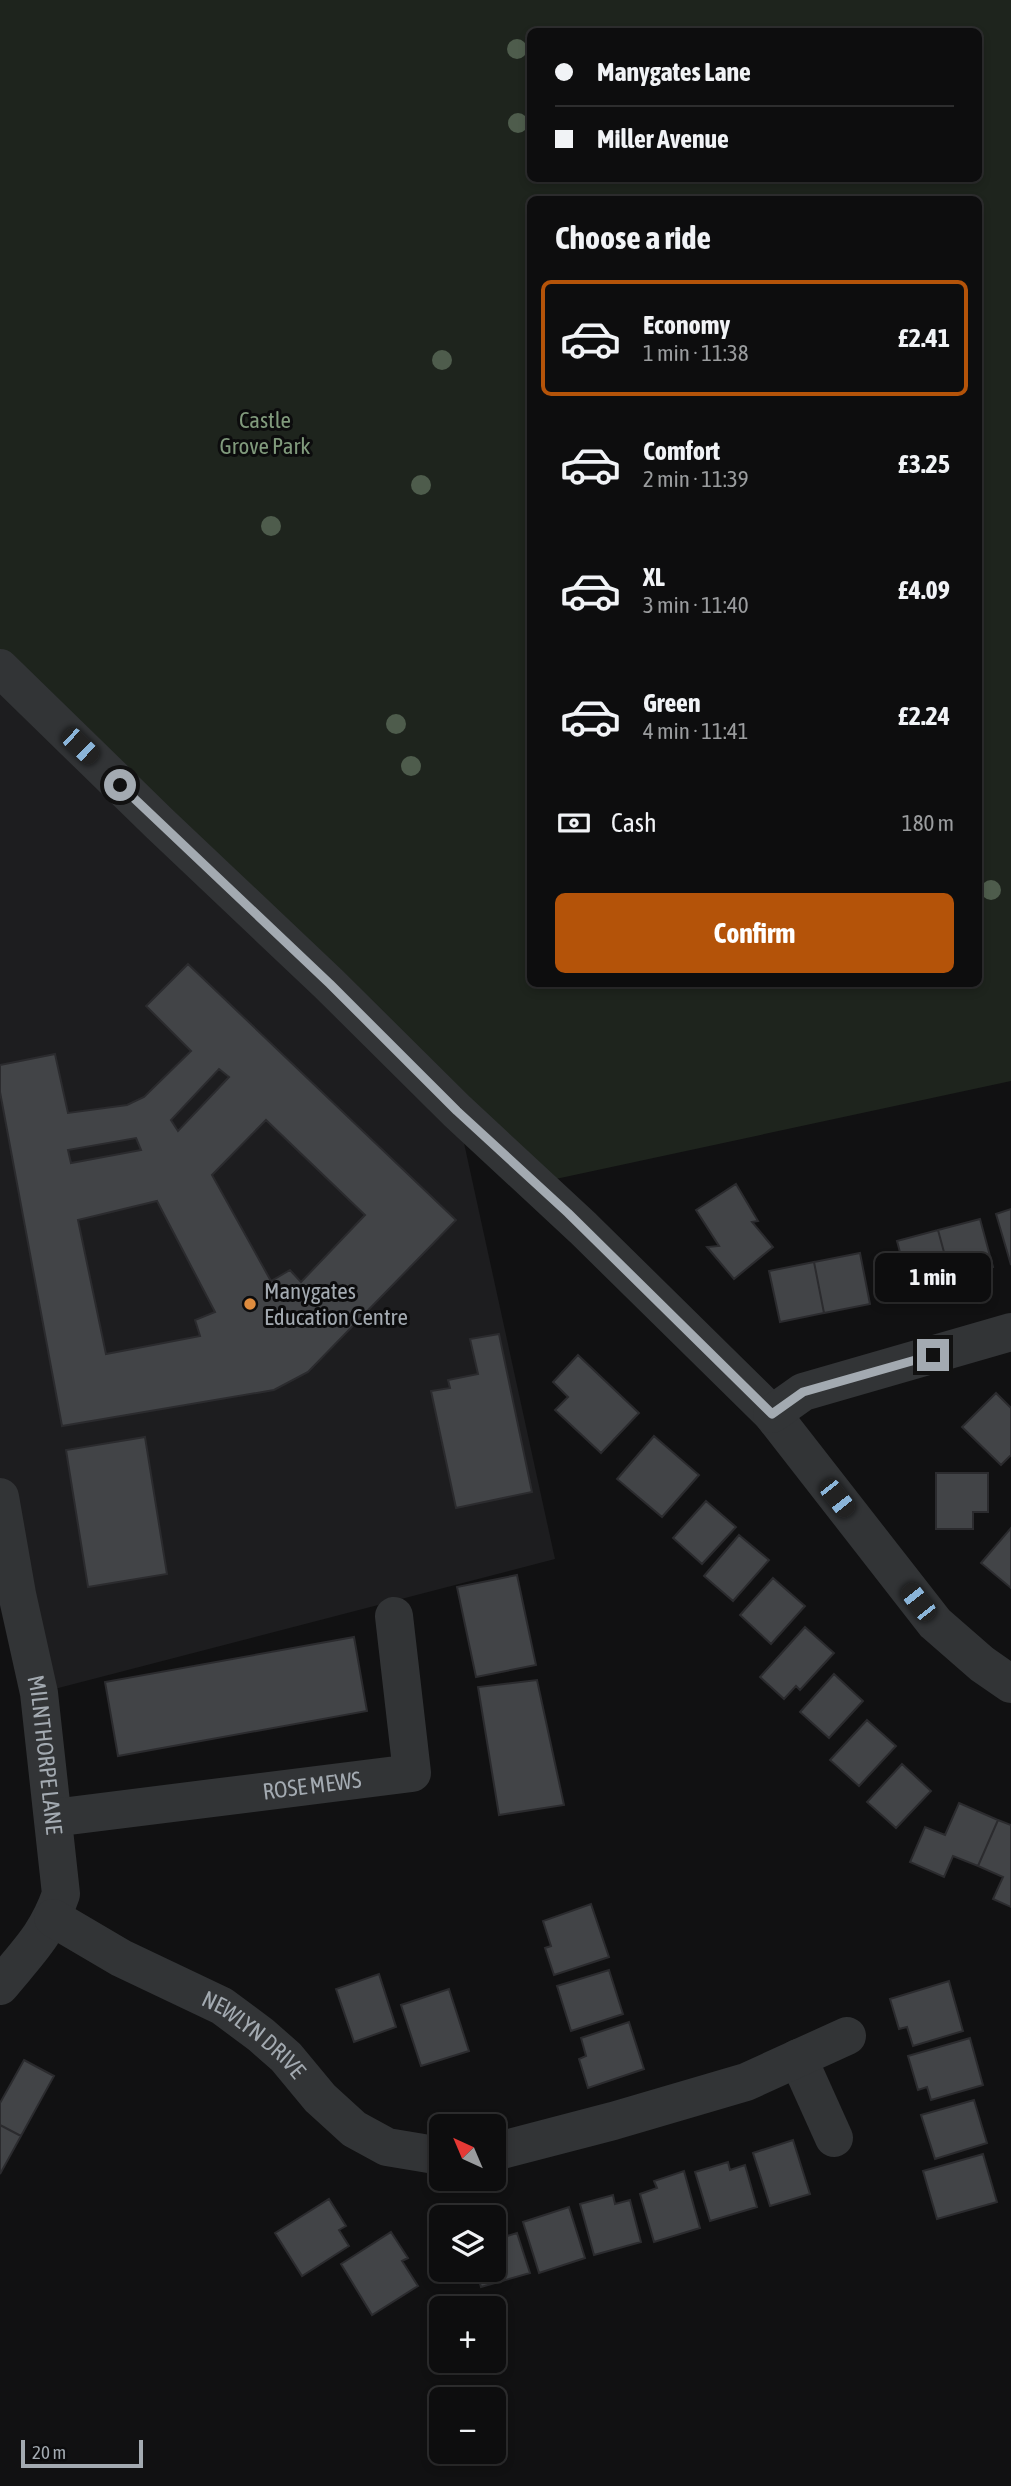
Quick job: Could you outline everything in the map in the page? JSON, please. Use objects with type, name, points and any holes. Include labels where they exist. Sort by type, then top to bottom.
[{"type":"street","points":[[0,668],[330,984],[457,1111],[583,1228],[772,1414],[935,1623],[982,1664],[1011,1684]]},
{"type":"street","points":[[772,1414],[803,1392],[1011,1332]]},
{"type":"street","name":"MILNTHORPE LANE","points":[[0,1497],[8,1596],[39,1693],[61,1894],[53,1918]]},
{"type":"street","name":"ROSE MEWS","points":[[53,1818],[412,1773],[394,1616]]},
{"type":"street","points":[[0,1986],[40,1941],[53,1918]]},
{"type":"street","name":"NEWLYN DRIVE","points":[[53,1918],[121,1958],[222,2006],[286,2057],[320,2098],[354,2129],[387,2147],[429,2154]]},
{"type":"street","points":[[506,2149],[746,2082],[847,2036]]},
{"type":"street","points":[[798,2058],[834,2138]]},
{"type":"shaded area","name":"Manygates Education Centre","points":[[0,668],[457,1111],[555,1559],[39,1693],[0,1497]]},
{"type":"green space","name":"Castle Grove Park","points":[[0,0],[1011,0],[1011,1081],[537,1183],[0,668]]},
{"type":"building","points":[[188,964],[456,1220],[308,1372],[274,1390],[62,1426],[0,1092],[0,1065],[55,1054],[68,1113],[127,1105],[144,1097],[191,1051],[146,1006]],"holes":[[[219,1069],[229,1077],[178,1131],[171,1120]],[[266,1120],[365,1215],[301,1282],[290,1270],[271,1281],[212,1175]],[[136,1138],[141,1150],[71,1163],[68,1150]],[[157,1201],[215,1312],[195,1320],[200,1336],[106,1354],[78,1220]]]},
{"type":"building","points":[[736,1184],[758,1221],[752,1222],[773,1247],[734,1279],[707,1247],[719,1246],[696,1210]]},
{"type":"building","points":[[1011,1209],[1011,1265],[996,1214]]},
{"type":"building","points":[[980,1219],[993,1267],[951,1278],[938,1230]]},
{"type":"building","points":[[938,1230],[951,1278],[910,1290],[897,1241]]},
{"type":"building","points":[[860,1253],[870,1304],[824,1313],[814,1262]]},
{"type":"building","points":[[814,1262],[824,1313],[780,1322],[769,1271]]},
{"type":"building","points":[[499,1334],[532,1492],[456,1508],[431,1391],[450,1388],[448,1380],[478,1374],[470,1339]]},
{"type":"building","points":[[578,1355],[639,1413],[601,1453],[555,1410],[568,1397],[553,1382]]},
{"type":"building","points":[[996,1393],[1011,1408],[1011,1455],[1001,1465],[962,1427]]},
{"type":"building","points":[[654,1436],[699,1475],[662,1517],[617,1479]]},
{"type":"building","points":[[145,1437],[167,1574],[88,1587],[66,1450]]},
{"type":"building","points":[[936,1473],[988,1473],[988,1512],[973,1512],[973,1529],[936,1529]]},
{"type":"building","points":[[706,1501],[736,1527],[702,1564],[673,1538]]},
{"type":"building","points":[[1011,1528],[1011,1588],[981,1563]]},
{"type":"building","points":[[739,1535],[769,1560],[733,1601],[704,1576]]},
{"type":"building","points":[[517,1575],[536,1665],[476,1677],[457,1587]]},
{"type":"building","points":[[773,1578],[805,1606],[771,1644],[740,1615]]},
{"type":"building","points":[[805,1627],[834,1653],[800,1690],[796,1686],[784,1699],[760,1677]]},
{"type":"building","points":[[354,1637],[367,1711],[118,1756],[105,1682]]},
{"type":"building","points":[[834,1674],[863,1701],[829,1738],[800,1712]]},
{"type":"building","points":[[537,1680],[564,1805],[499,1815],[478,1687]]},
{"type":"building","points":[[867,1720],[896,1746],[859,1786],[830,1760]]},
{"type":"building","points":[[902,1764],[931,1791],[896,1828],[867,1802]]},
{"type":"building","points":[[959,1803],[998,1820],[978,1866],[953,1856],[944,1877],[910,1862],[925,1827],[945,1835]]},
{"type":"building","points":[[998,1820],[1011,1825],[1011,1907],[993,1899],[1003,1877],[978,1866]]},
{"type":"building","points":[[591,1904],[609,1957],[554,1975],[545,1948],[551,1946],[543,1921]]},
{"type":"building","points":[[609,1970],[623,2014],[571,2031],[557,1986]]},
{"type":"building","points":[[379,1974],[396,2027],[354,2042],[336,1989]]},
{"type":"building","points":[[949,1981],[963,2031],[913,2046],[907,2027],[899,2029],[890,1999]]},
{"type":"building","points":[[449,1989],[469,2051],[421,2066],[401,2005]]},
{"type":"building","points":[[629,2022],[644,2069],[588,2088],[579,2059],[586,2056],[581,2038]]},
{"type":"building","points":[[970,2038],[983,2085],[931,2100],[927,2087],[918,2090],[908,2056]]},
{"type":"building","points":[[24,2060],[54,2076],[21,2136],[0,2125],[0,2103]]},
{"type":"building","points":[[974,2100],[987,2143],[935,2159],[921,2115]]},
{"type":"building","points":[[0,2125],[21,2136],[0,2174]]},
{"type":"building","points":[[793,2140],[810,2194],[770,2206],[753,2153]]},
{"type":"building","points":[[983,2154],[997,2202],[937,2219],[923,2171]]},
{"type":"building","points":[[728,2162],[730,2170],[745,2165],[757,2207],[710,2221],[695,2172]]},
{"type":"building","points":[[684,2171],[700,2228],[654,2242],[640,2194],[657,2188],[654,2181]]},
{"type":"building","points":[[613,2195],[615,2204],[630,2200],[641,2242],[594,2255],[580,2204]]},
{"type":"building","points":[[329,2199],[346,2226],[339,2230],[349,2246],[302,2276],[275,2233]]},
{"type":"building","points":[[569,2207],[585,2258],[539,2273],[523,2222]]},
{"type":"building","points":[[391,2232],[408,2258],[402,2261],[418,2286],[372,2315],[341,2264]]},
{"type":"building","points":[[517,2233],[530,2273],[506,2280],[506,2236]]},
{"type":"building","points":[[480,2282],[498,2282],[481,2287]]},
{"type":"place","name":"Manygates Education Centre","points":[[250,1304]]},
{"type":"route","points":[[120,785],[330,984],[457,1111],[537,1183],[772,1414],[803,1392],[933,1355]]}]
